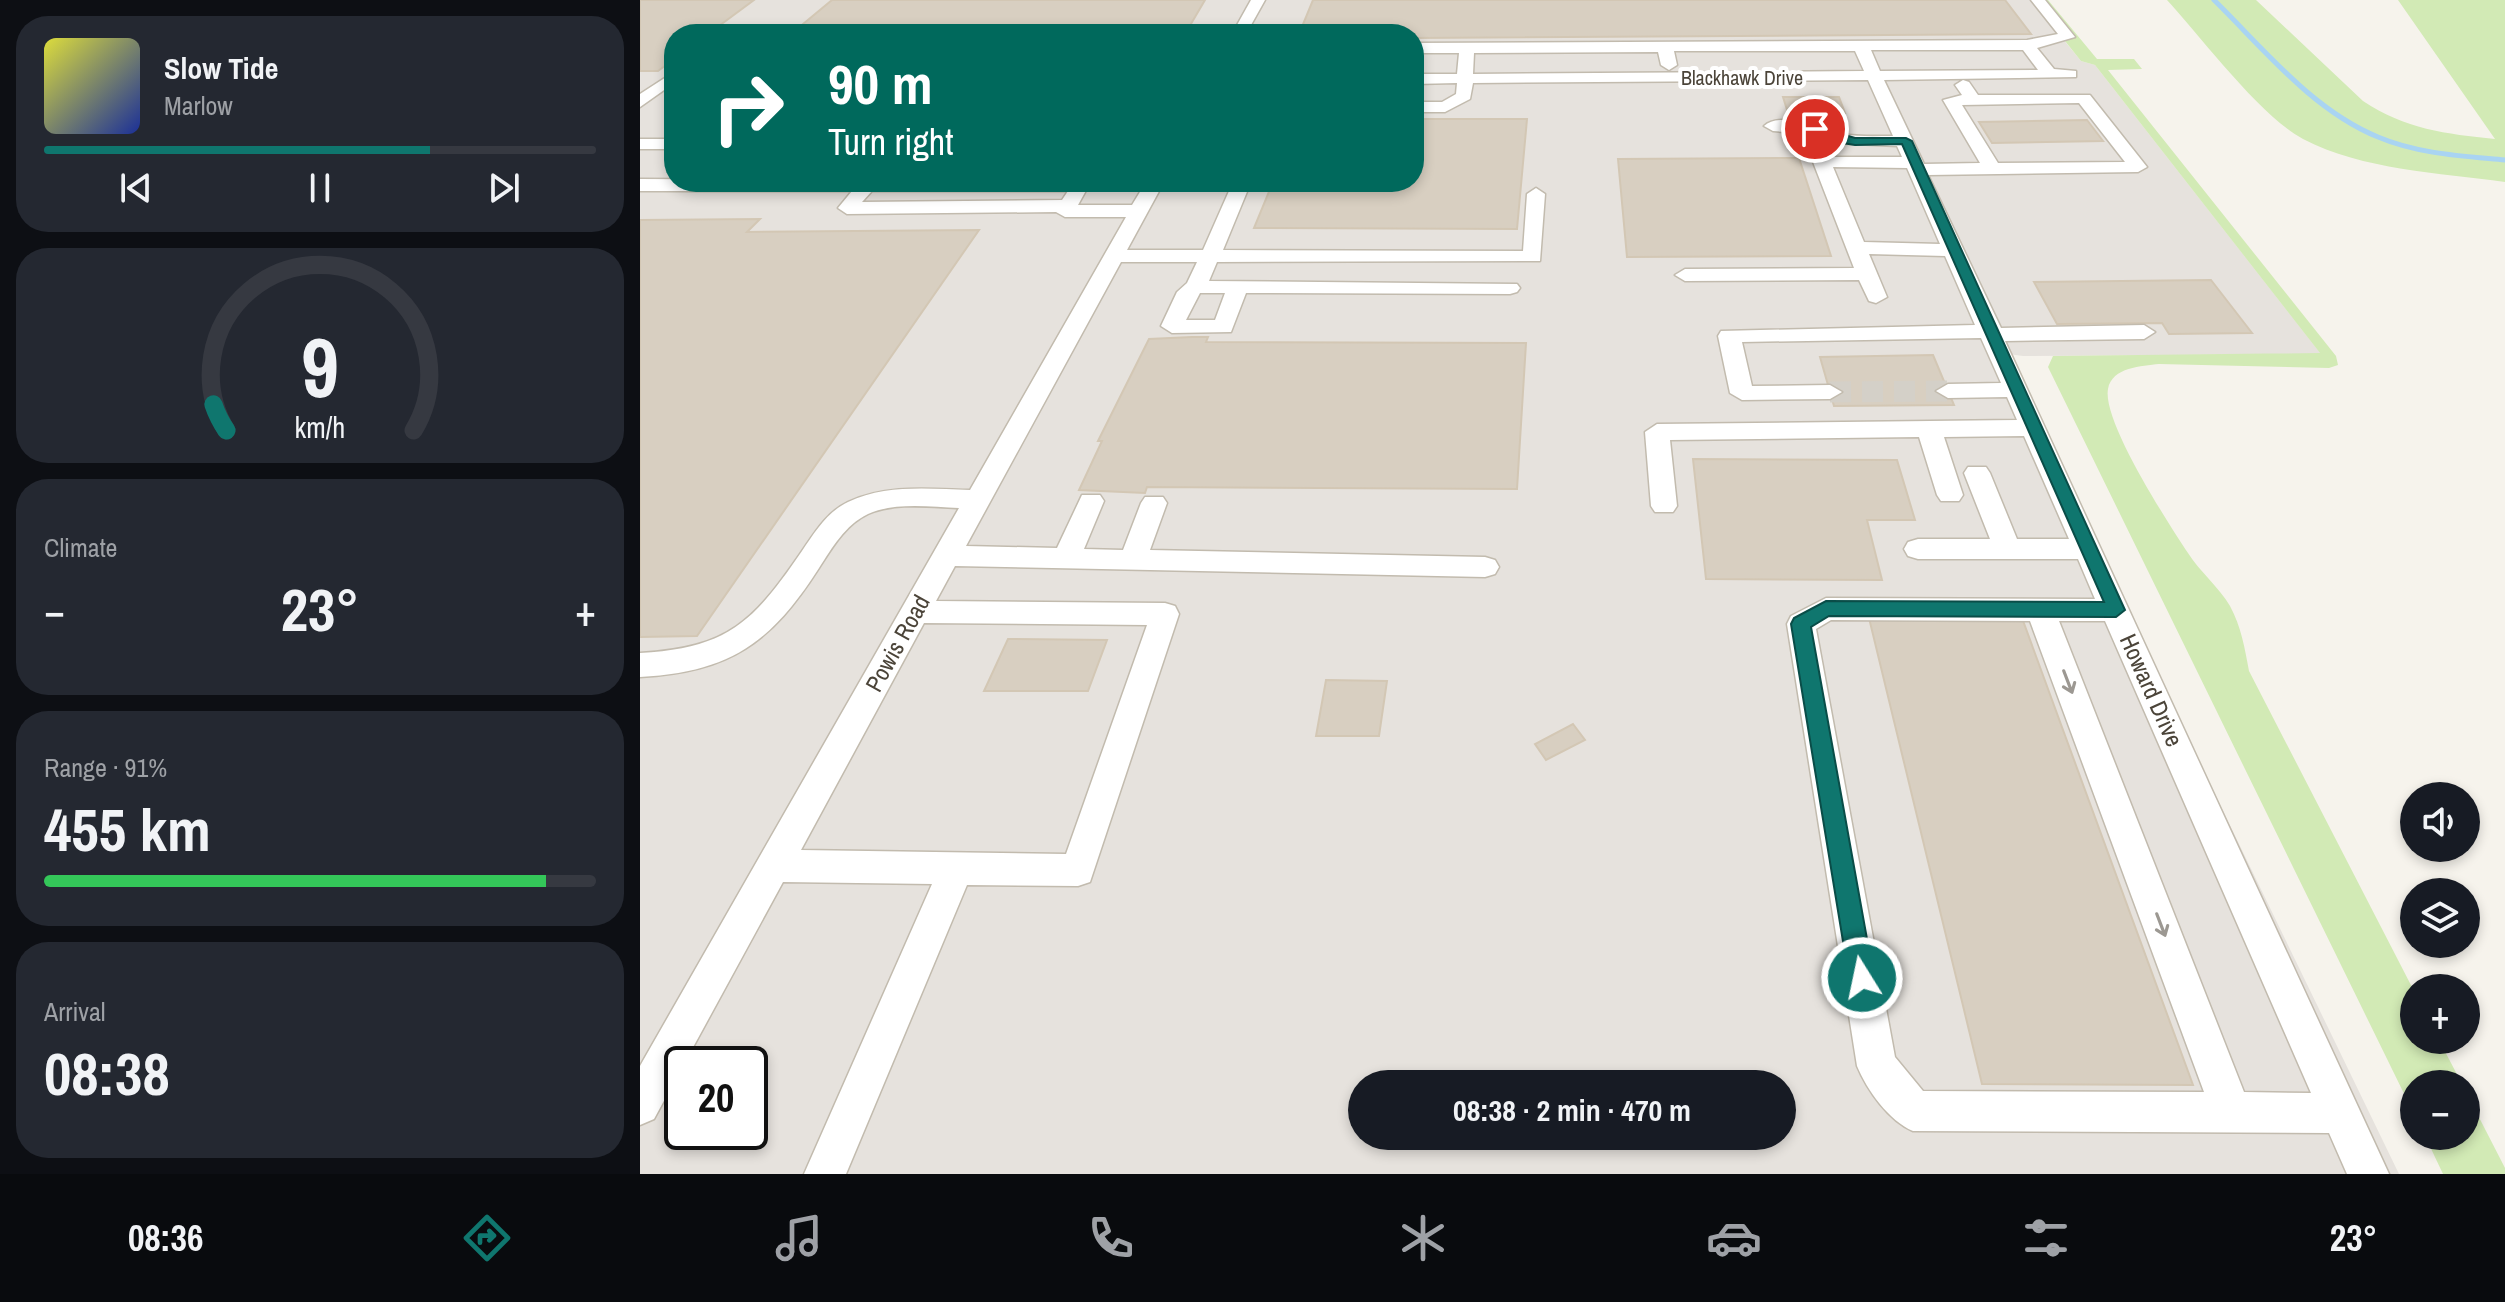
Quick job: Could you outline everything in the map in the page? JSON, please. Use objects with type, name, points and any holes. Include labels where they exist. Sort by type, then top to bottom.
[{"type":"street","points":[[1245,24],[1258,0]]},
{"type":"street","points":[[1424,64],[1869,60],[2027,45],[2068,37],[2038,0]]},
{"type":"street","points":[[2027,45],[2049,74]]},
{"type":"street","points":[[1424,51],[1465,63]]},
{"type":"street","name":"Blackhawk Drive","points":[[1424,76],[1465,63],[1869,60],[1957,75],[2070,74]]},
{"type":"street","name":"Howard Drive","points":[[1869,60],[2368,1174]]},
{"type":"street","points":[[1424,107],[1445,107],[1464,96],[1465,63]]},
{"type":"street","points":[[1957,75],[1973,100]]},
{"type":"street","points":[[640,102],[664,83]]},
{"type":"street","points":[[1773,126],[1815,129],[1834,138],[1914,158],[1992,168],[2138,167],[2084,98],[1951,100],[1992,168]]},
{"type":"street","points":[[643,146],[664,145]]},
{"type":"street","points":[[1876,297],[1822,162],[1914,158]]},
{"type":"street","points":[[640,185],[664,185]]},
{"type":"street","points":[[861,192],[847,208],[1067,206]]},
{"type":"street","points":[[1076,192],[1065,211],[1139,211]]},
{"type":"street","name":"Powis Road","points":[[640,1105],[1149,192]]},
{"type":"street","points":[[1196,287],[1238,192]]},
{"type":"street","points":[[1114,256],[1533,257],[1536,194]]},
{"type":"street","points":[[1858,248],[1955,250]]},
{"type":"street","points":[[1685,275],[1867,274]]},
{"type":"street","points":[[1238,288],[1223,327],[1172,326],[1187,292],[1196,287],[1510,288]]},
{"type":"street","points":[[1830,392],[1742,393],[1729,336],[2144,332]]},
{"type":"street","points":[[1948,391],[2018,390]]},
{"type":"street","points":[[1664,506],[1657,432],[2035,428]]},
{"type":"street","points":[[1929,429],[1950,495]]},
{"type":"street","points":[[1977,473],[2007,549]]},
{"type":"street","points":[[640,665],[700,660],[746,638],[784,601],[838,521],[859,507],[894,499],[977,499]]},
{"type":"street","points":[[1066,560],[1091,501]]},
{"type":"street","points":[[1132,561],[1154,503]]},
{"type":"street","points":[[1918,549],[2089,549]]},
{"type":"street","points":[[946,556],[1485,567]]},
{"type":"street","points":[[2116,610],[1826,609],[1801,624],[1877,1066],[1913,1111],[2341,1113]]},
{"type":"street","points":[[2040,609],[2232,1113]]},
{"type":"street","points":[[773,866],[1078,870],[1165,614],[914,612]]},
{"type":"street","points":[[825,1174],[957,868]]},
{"type":"shaded area","points":[[640,0],[2031,0],[2081,61],[2095,65],[2321,354],[2023,356],[2001,353],[2399,1174],[640,1174]]},
{"type":"green space","points":[[2043,0],[2048,0],[2097,59],[2134,59],[2142,69],[2108,70],[2336,356],[2338,365],[2329,368],[2159,364],[2136,367],[2115,376],[2108,389],[2109,404],[2125,447],[2152,496],[2193,560],[2230,606],[2242,638],[2249,671],[2405,974],[2400,974],[2400,1054],[2446,1054],[2455,1070],[2400,1070],[2400,1085],[2048,367],[2053,356],[2320,353],[2095,65],[2081,61],[2065,41],[2073,38]]},
{"type":"green space","points":[[2167,0],[2256,0],[2363,101],[2394,118],[2426,129],[2495,139],[2398,0],[2505,0],[2505,182],[2376,164],[2351,158],[2303,139],[2250,95]]},
{"type":"green space","points":[[2480,1119],[2505,1168],[2505,1174],[2443,1174],[2432,1150],[2480,1150]]},
{"type":"building","points":[[640,0],[754,0],[722,24],[664,24],[664,66],[658,71],[640,71]]},
{"type":"building","points":[[832,0],[1205,0],[1191,24],[803,24]]},
{"type":"building","points":[[1313,0],[2005,0],[2031,34],[1424,38],[1424,24],[1303,24]]},
{"type":"building","points":[[1783,97],[1839,97],[1845,113],[1788,113]]},
{"type":"building","points":[[1424,119],[1527,119],[1517,229],[1254,228],[1269,192],[1424,192]]},
{"type":"building","points":[[2087,120],[2103,141],[1992,143],[1979,122]]},
{"type":"building","points":[[1799,158],[1831,256],[1627,257],[1618,159]]},
{"type":"building","points":[[760,219],[747,232],[979,230],[697,636],[640,637],[640,220]]},
{"type":"building","points":[[2211,280],[2252,333],[2169,334],[2162,323],[2057,324],[2034,282]]},
{"type":"building","points":[[1208,337],[1206,342],[1526,343],[1517,489],[1147,487],[1145,493],[1079,490],[1102,441],[1098,441],[1149,339]]},
{"type":"building","points":[[1933,355],[1954,405],[1834,406],[1820,357]]},
{"type":"building","points":[[1693,459],[1897,460],[1915,520],[1867,520],[1882,580],[1706,579]]},
{"type":"building","points":[[1869,618],[2022,618],[2193,1085],[1982,1084]]},
{"type":"building","points":[[1008,639],[1107,640],[1088,691],[984,691]]},
{"type":"building","points":[[1326,680],[1387,681],[1379,736],[1316,736]]},
{"type":"building","points":[[1573,724],[1585,740],[1546,760],[1535,744]]},
{"type":"waterway","points":[[2214,0],[2310,95],[2354,125],[2409,147],[2505,160]]},
{"type":"tunnel","points":[[1830,392],[1948,391]]},
{"type":"route","points":[[1815,129],[1834,138],[1855,141],[1906,141],[2116,610],[1826,609],[1801,624],[1862,978]]}]
